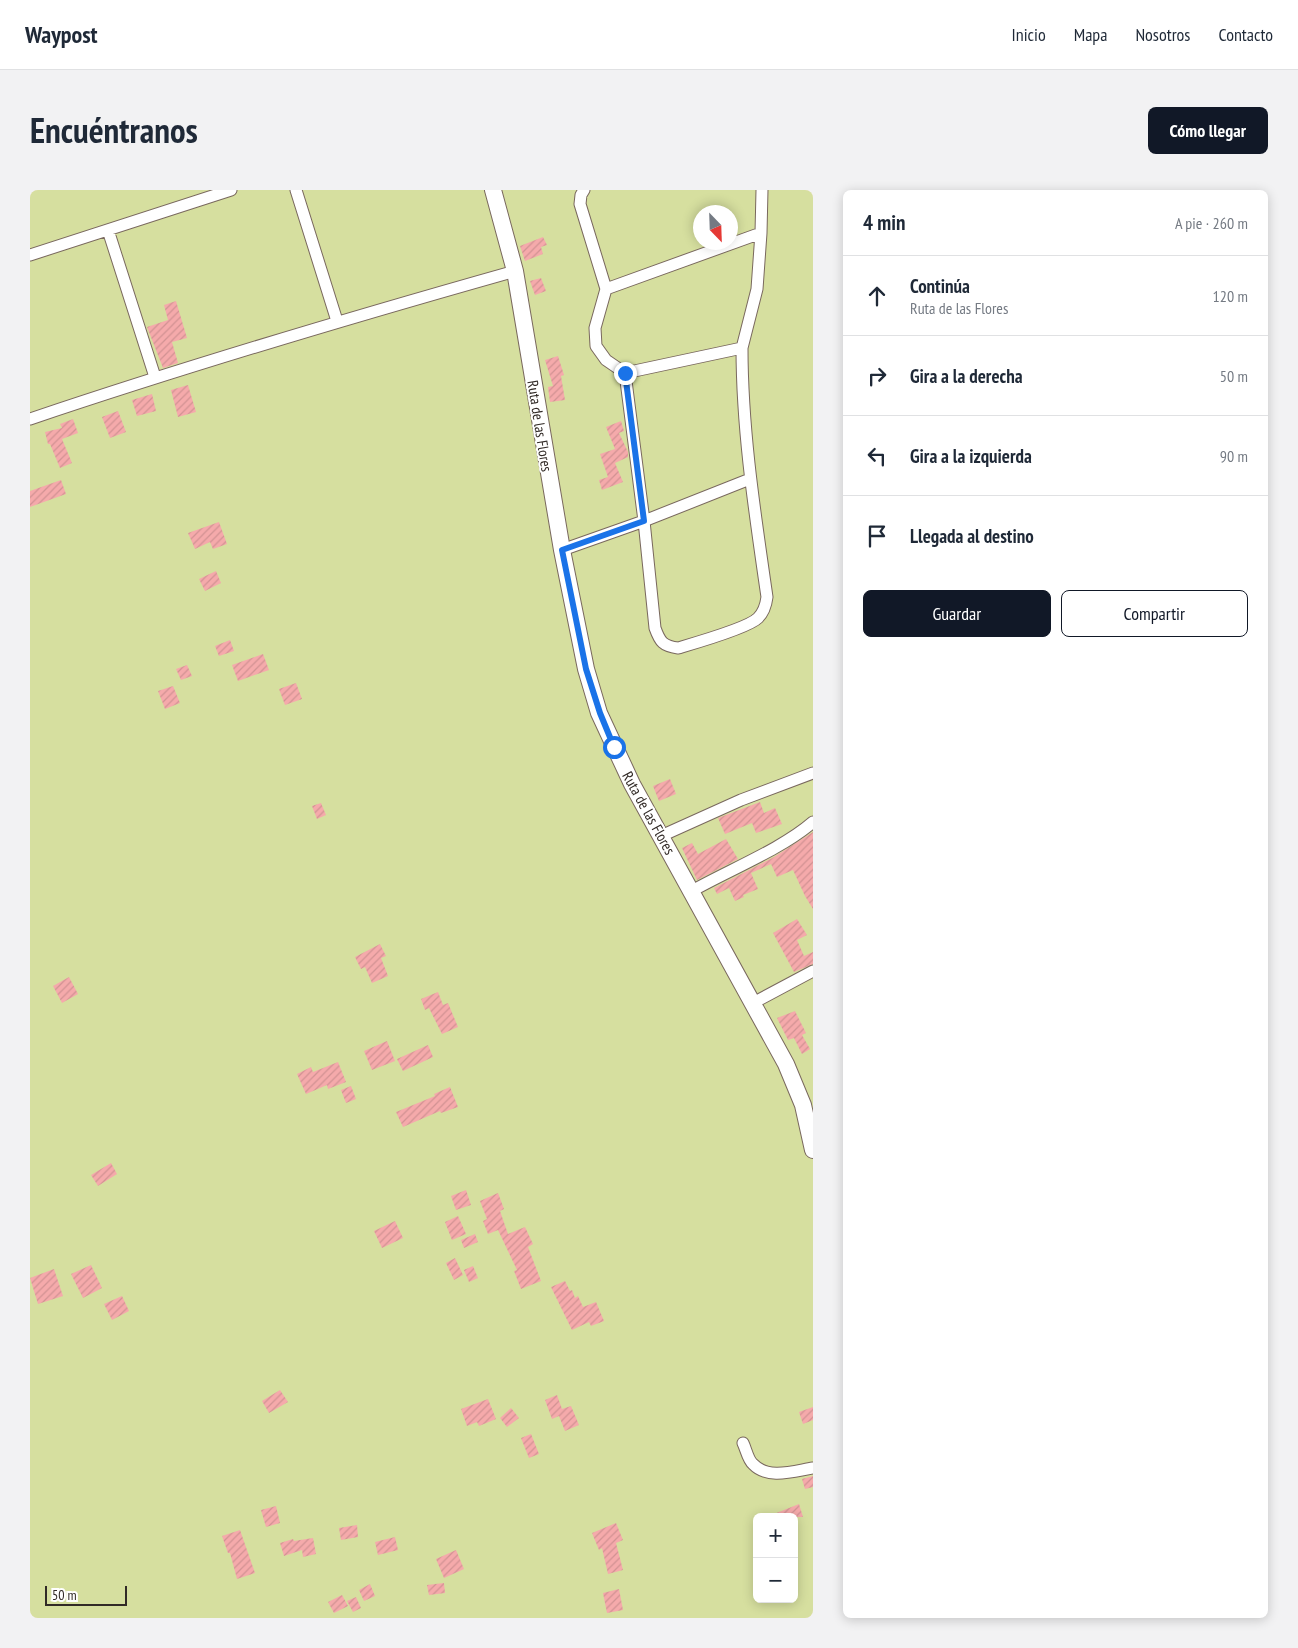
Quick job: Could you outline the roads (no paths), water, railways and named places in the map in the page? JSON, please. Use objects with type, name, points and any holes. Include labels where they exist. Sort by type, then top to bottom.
[{"type":"main road","name":"Ruta de las Flores","points":[[493,190],[515,271],[562,550],[586,669],[600,713],[632,784],[786,1064],[803,1105],[813,1150]]},
{"type":"street","points":[[30,254],[231,190]]},
{"type":"street","points":[[296,190],[337,322]]},
{"type":"street","points":[[584,190],[581,195],[580,204],[606,289],[595,328],[596,346],[606,360],[625,373],[742,348]]},
{"type":"street","points":[[625,373],[644,521],[655,628],[659,639],[667,647],[678,648],[747,625],[758,619],[765,608],[767,597],[750,479],[742,389],[742,348],[757,289],[762,190]]},
{"type":"street","points":[[108,230],[155,377]]},
{"type":"street","points":[[606,289],[760,234]]},
{"type":"street","points":[[30,419],[155,377],[515,271]]},
{"type":"street","points":[[562,550],[644,521],[750,479]]},
{"type":"street","points":[[662,836],[741,800],[813,773]]},
{"type":"street","points":[[692,891],[766,851],[813,822]]},
{"type":"street","points":[[753,1003],[813,972]]},
{"type":"street","points":[[743,1443],[753,1464],[769,1474],[813,1468]]}]
